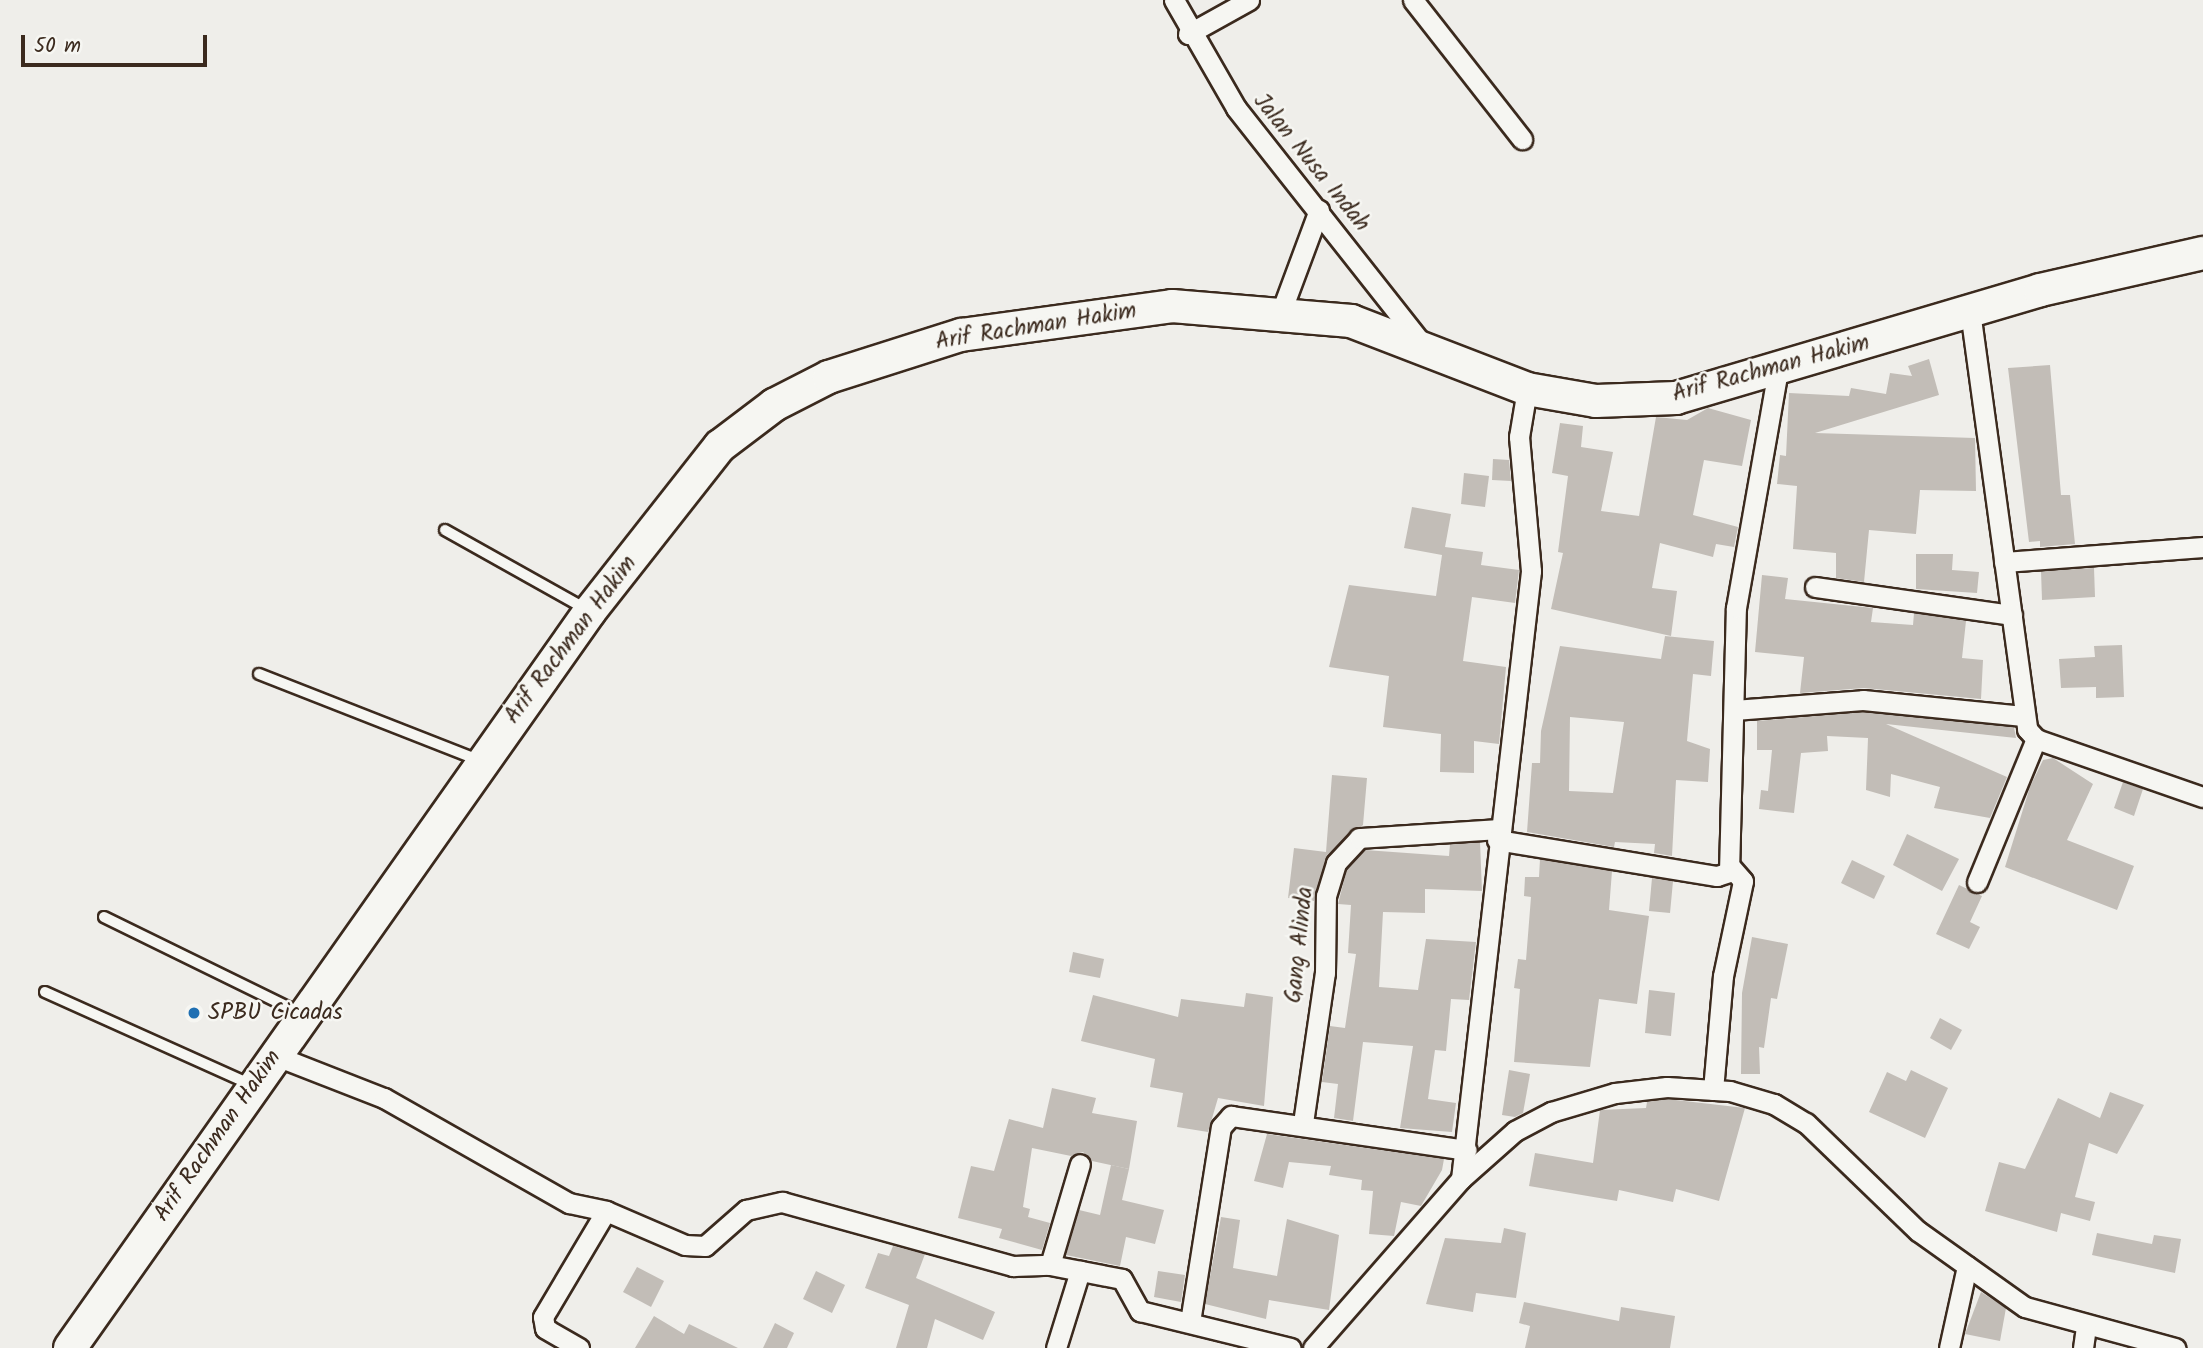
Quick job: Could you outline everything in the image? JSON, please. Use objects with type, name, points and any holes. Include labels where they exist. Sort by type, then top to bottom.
[{"type":"main road","name":"Arif Rachman Hakim","points":[[70,1348],[251,1084],[590,611],[720,446],[774,405],[829,377],[961,335],[1172,306],[1281,312],[1351,321],[1527,389],[1596,401],[1676,398],[1970,312],[2203,253]]},
{"type":"street","name":"Jalan Nusa Indah","points":[[1174,0],[1188,34],[1236,108],[1319,210],[1424,347]]},
{"type":"street","points":[[1188,34],[1249,0]]},
{"type":"street","points":[[1413,0],[1522,139]]},
{"type":"street","points":[[1281,312],[1319,210]]},
{"type":"street","points":[[1970,312],[2012,615],[2023,716],[2036,739],[2203,797]]},
{"type":"street","points":[[1713,1090],[1723,976],[1743,881],[1730,866],[1738,593],[1778,370]]},
{"type":"street","points":[[1313,1348],[1461,1179],[1473,1156],[1497,834],[1531,571],[1519,437],[1527,389]]},
{"type":"street","points":[[2004,562],[2203,547]]},
{"type":"street","points":[[1815,587],[2012,615]]},
{"type":"street","points":[[1734,710],[1863,700],[2023,716]]},
{"type":"street","points":[[1977,882],[2036,739]]},
{"type":"street","name":"Gang Alinda","points":[[1303,1123],[1325,973],[1326,896],[1336,863],[1359,838],[1497,834],[1717,876],[1730,866]]},
{"type":"street","points":[[274,1055],[384,1098],[569,1203],[606,1211],[698,1247],[746,1210],[782,1202],[1013,1266],[1050,1265],[1122,1279],[1140,1311],[1291,1348]]},
{"type":"street","points":[[1190,1322],[1221,1127],[1240,1115],[1303,1123],[1473,1156],[1515,1131],[1615,1093],[1713,1090],[1774,1104],[1805,1123],[1918,1231],[2025,1307],[2086,1327],[2175,1348]]},
{"type":"street","points":[[1050,1265],[1080,1164]]},
{"type":"street","points":[[579,1348],[545,1328],[543,1317],[606,1211]]},
{"type":"street","points":[[1949,1348],[1968,1266]]},
{"type":"street","points":[[1056,1348],[1080,1270]]},
{"type":"street","points":[[2083,1348],[2086,1327]]},
{"type":"lane","points":[[445,530],[590,611]]},
{"type":"lane","points":[[259,674],[482,761]]},
{"type":"lane","points":[[103,917],[302,1014]]},
{"type":"lane","points":[[45,992],[251,1084]]},
{"type":"building","points":[[1929,359],[1939,395],[1815,433],[1975,438],[1976,491],[1920,490],[1916,534],[1869,530],[1864,582],[1836,578],[1836,553],[1793,549],[1797,486],[1777,484],[1780,455],[1786,456],[1789,393],[1849,396],[1851,388],[1886,394],[1890,373],[1912,376],[1908,366]]},
{"type":"building","points":[[2050,365],[2061,495],[2070,495],[2075,544],[2040,547],[2040,541],[2029,542],[2008,368]]},
{"type":"building","points":[[1708,408],[1751,420],[1742,466],[1704,460],[1693,515],[1738,527],[1734,547],[1716,544],[1713,557],[1660,543],[1652,588],[1677,591],[1671,636],[1551,609],[1563,553],[1558,552],[1568,476],[1552,473],[1560,423],[1583,426],[1581,447],[1613,452],[1601,511],[1639,516],[1656,417],[1687,420]]},
{"type":"building","points":[[1493,459],[1509,460],[1511,481],[1492,480]]},
{"type":"building","points":[[1464,473],[1489,476],[1485,507],[1461,504]]},
{"type":"building","points":[[1412,507],[1451,514],[1445,547],[1483,552],[1481,565],[1519,570],[1515,603],[1472,597],[1463,661],[1506,667],[1499,744],[1474,741],[1474,773],[1440,772],[1441,734],[1383,727],[1389,676],[1329,667],[1349,585],[1436,596],[1442,555],[1404,548]]},
{"type":"building","points":[[1916,554],[1953,554],[1952,570],[1979,572],[1977,593],[1916,589]]},
{"type":"building","points":[[2094,568],[2095,597],[2042,600],[2041,571]]},
{"type":"building","points":[[1762,575],[1788,578],[1785,599],[1873,608],[1871,622],[1913,625],[1914,613],[1966,621],[1962,658],[1983,660],[1981,699],[1864,688],[1800,693],[1804,657],[1755,652]]},
{"type":"building","points":[[1665,636],[1714,641],[1711,676],[1693,674],[1687,741],[1710,749],[1708,782],[1676,780],[1672,856],[1654,853],[1655,844],[1615,842],[1614,847],[1527,832],[1532,763],[1540,763],[1541,731],[1560,646],[1661,659]],"holes":[[[1570,717],[1624,722],[1613,793],[1569,791]]]},
{"type":"building","points":[[2122,645],[2124,697],[2096,698],[2096,687],[2061,688],[2059,659],[2095,657],[2094,646]]},
{"type":"building","points":[[1863,712],[2014,727],[2016,738],[1886,724],[2007,777],[1990,818],[1934,808],[1940,787],[1891,774],[1890,797],[1866,790],[1868,738],[1827,736],[1828,751],[1801,753],[1794,813],[1759,809],[1761,790],[1768,791],[1772,750],[1757,750],[1757,721]]},
{"type":"building","points":[[2053,758],[2093,784],[2067,840],[2134,866],[2117,910],[2005,867],[2030,787],[2043,760]]},
{"type":"building","points":[[1332,775],[1367,778],[1363,825],[1327,855],[1314,901],[1288,898],[1294,848],[1326,852]]},
{"type":"building","points":[[2123,782],[2143,789],[2134,816],[2114,808]]},
{"type":"building","points":[[1907,834],[1959,859],[1942,891],[1893,865]]},
{"type":"building","points":[[1480,842],[1482,891],[1425,889],[1425,913],[1383,912],[1379,987],[1418,990],[1426,939],[1476,942],[1469,1000],[1451,999],[1446,1051],[1435,1050],[1428,1099],[1456,1103],[1452,1132],[1400,1128],[1413,1046],[1363,1042],[1353,1121],[1334,1118],[1338,1084],[1322,1082],[1330,1026],[1345,1028],[1356,954],[1348,953],[1351,905],[1338,904],[1347,869],[1365,850],[1449,856],[1450,844]]},
{"type":"building","points":[[1540,859],[1612,871],[1609,910],[1649,916],[1637,1004],[1599,999],[1590,1067],[1514,1062],[1520,989],[1514,988],[1518,959],[1526,960],[1531,897],[1524,896],[1525,877],[1539,877]]},
{"type":"building","points":[[1852,860],[1885,876],[1874,899],[1841,883]]},
{"type":"building","points":[[1652,878],[1673,881],[1670,913],[1649,911]]},
{"type":"building","points":[[1959,885],[1982,896],[1970,922],[1980,927],[1969,949],[1936,934]]},
{"type":"building","points":[[1752,937],[1788,944],[1777,999],[1771,998],[1764,1048],[1759,1047],[1760,1074],[1741,1074],[1742,993]]},
{"type":"building","points":[[1073,952],[1104,959],[1100,978],[1069,972]]},
{"type":"building","points":[[1649,990],[1675,993],[1671,1036],[1645,1033]]},
{"type":"building","points":[[1246,993],[1273,997],[1264,1106],[1218,1098],[1208,1132],[1177,1127],[1183,1093],[1150,1087],[1155,1059],[1081,1041],[1093,995],[1178,1017],[1181,999],[1244,1007]]},
{"type":"building","points":[[1940,1018],[1962,1030],[1951,1050],[1930,1038]]},
{"type":"building","points":[[1509,1070],[1530,1074],[1523,1113],[1515,1117],[1502,1115]]},
{"type":"building","points":[[1911,1070],[1948,1088],[1925,1138],[1869,1112],[1887,1072],[1906,1081]]},
{"type":"building","points":[[1052,1088],[1096,1098],[1092,1113],[1137,1121],[1129,1169],[1092,1161],[1083,1152],[1071,1156],[1032,1148],[1023,1207],[1030,1209],[1028,1217],[1050,1223],[1042,1250],[999,1238],[1002,1229],[958,1218],[971,1166],[994,1171],[1009,1119],[1043,1128]]},
{"type":"building","points":[[2110,1092],[2144,1105],[2117,1154],[2089,1143],[2075,1197],[2095,1202],[2090,1221],[2061,1213],[2057,1232],[1985,1211],[1999,1162],[2025,1169],[2058,1098],[2100,1118]]},
{"type":"building","points":[[1667,1099],[1745,1108],[1719,1201],[1676,1189],[1673,1202],[1619,1190],[1617,1201],[1529,1186],[1535,1153],[1593,1163],[1600,1110],[1646,1108],[1647,1102]]},
{"type":"building","points":[[1267,1134],[1444,1159],[1442,1170],[1421,1206],[1401,1202],[1394,1236],[1369,1234],[1373,1191],[1361,1190],[1362,1180],[1329,1175],[1331,1166],[1289,1162],[1283,1188],[1254,1181]]},
{"type":"building","points":[[1111,1165],[1129,1169],[1122,1200],[1164,1210],[1155,1244],[1126,1237],[1120,1266],[1066,1255],[1079,1210],[1100,1215]]},
{"type":"building","points":[[1221,1217],[1240,1220],[1233,1268],[1277,1276],[1287,1219],[1339,1235],[1329,1310],[1269,1300],[1266,1319],[1205,1304]]},
{"type":"building","points":[[1504,1228],[1526,1233],[1516,1298],[1476,1293],[1473,1312],[1426,1304],[1445,1238],[1501,1243]]},
{"type":"building","points":[[2097,1233],[2152,1244],[2154,1235],[2181,1239],[2175,1273],[2092,1255]]},
{"type":"building","points":[[893,1246],[925,1254],[916,1278],[995,1312],[983,1340],[935,1319],[927,1348],[896,1348],[909,1305],[865,1288],[878,1253],[889,1256]]},
{"type":"building","points":[[637,1267],[664,1281],[651,1307],[623,1292]]},
{"type":"building","points":[[816,1271],[845,1285],[832,1313],[803,1299]]},
{"type":"building","points":[[1158,1271],[1185,1275],[1181,1302],[1154,1297]]},
{"type":"building","points":[[1981,1292],[2006,1308],[2000,1341],[1965,1334]]},
{"type":"building","points":[[1524,1302],[1619,1321],[1621,1307],[1675,1316],[1670,1348],[1525,1348],[1530,1326],[1519,1323]]},
{"type":"building","points":[[654,1316],[684,1334],[689,1324],[738,1348],[635,1348]]},
{"type":"building","points":[[775,1323],[794,1333],[787,1348],[763,1348]]},
{"type":"place","name":"SPBU Cicadas","points":[[194,1013]]}]
